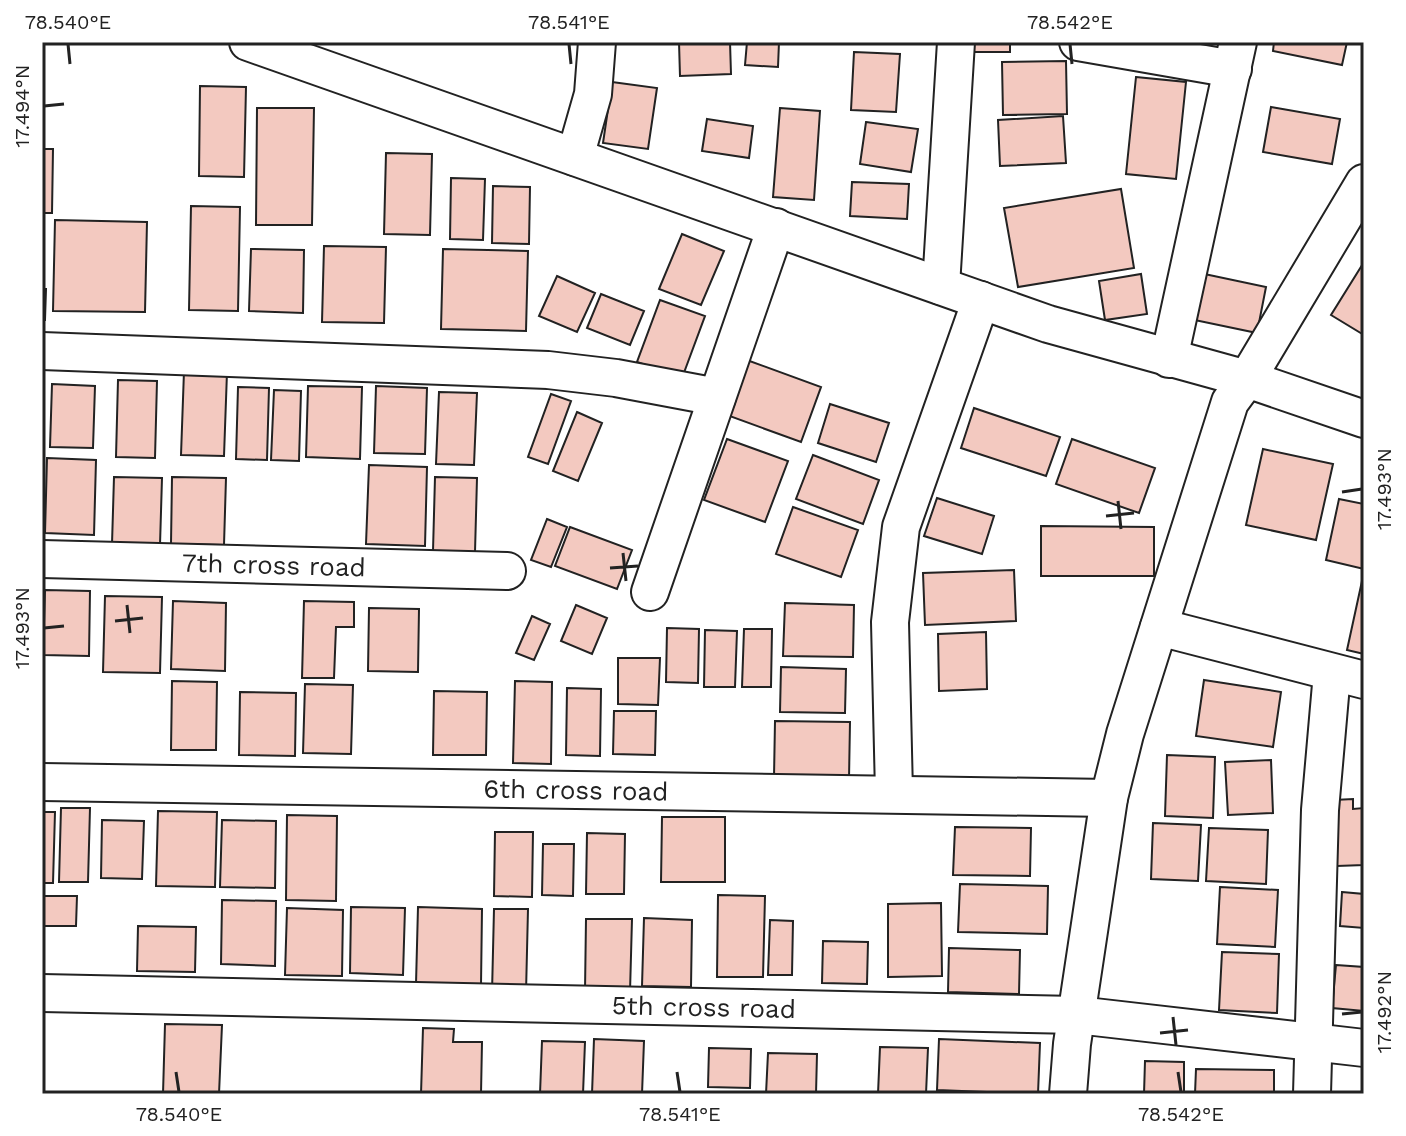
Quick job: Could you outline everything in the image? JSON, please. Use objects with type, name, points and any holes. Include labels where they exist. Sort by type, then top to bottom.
[{"type":"street","points":[[248,42],[1048,324],[1247,379],[1364,419]]},
{"type":"street","points":[[575,157],[593,94],[597,42]]},
{"type":"street","points":[[941,286],[956,42]]},
{"type":"street","points":[[1078,42],[1236,55],[1169,359]]},
{"type":"street","points":[[1068,1094],[1109,798],[1125,734],[1230,402],[1247,379],[1364,183]]},
{"type":"street","points":[[650,592],[776,227]]},
{"type":"street","points":[[894,793],[890,622],[901,527],[981,300]]},
{"type":"street","points":[[42,351],[548,370],[616,378],[717,397]]},
{"type":"street","name":"7th cross road","points":[[42,559],[507,571]]},
{"type":"street","points":[[1159,627],[1348,676],[1320,810],[1312,1094]]},
{"type":"street","name":"6th cross road","points":[[42,782],[1109,798]]},
{"type":"street","name":"5th cross road","points":[[42,993],[1077,1015],[1364,1048]]},
{"type":"building","points":[[679,42],[730,42],[731,74],[680,76]]},
{"type":"building","points":[[747,42],[779,42],[778,67],[745,65]]},
{"type":"building","points":[[961,42],[1010,42],[1010,52],[961,52]]},
{"type":"building","points":[[1274,42],[1347,42],[1342,65],[1273,51]]},
{"type":"building","points":[[854,52],[900,54],[896,112],[851,110]]},
{"type":"building","points":[[1066,61],[1067,114],[1003,115],[1002,62]]},
{"type":"building","points":[[1136,77],[1186,82],[1176,179],[1126,174]]},
{"type":"building","points":[[612,82],[657,88],[648,149],[603,143]]},
{"type":"building","points":[[200,86],[246,87],[244,177],[199,176]]},
{"type":"building","points":[[1271,107],[1340,119],[1332,164],[1263,152]]},
{"type":"building","points":[[257,108],[314,108],[312,225],[256,225]]},
{"type":"building","points":[[780,108],[820,111],[814,200],[773,197]]},
{"type":"building","points":[[1063,116],[1066,163],[1000,166],[998,120]]},
{"type":"building","points":[[707,119],[753,126],[749,158],[702,151]]},
{"type":"building","points":[[866,122],[918,129],[911,172],[860,164]]},
{"type":"building","points":[[42,149],[53,149],[52,213],[42,213]]},
{"type":"building","points":[[386,153],[432,154],[430,235],[384,234]]},
{"type":"building","points":[[451,178],[485,179],[483,240],[450,239]]},
{"type":"building","points":[[852,182],[909,184],[907,219],[850,216]]},
{"type":"building","points":[[493,186],[530,187],[529,244],[492,243]]},
{"type":"building","points":[[1121,189],[1134,268],[1018,287],[1004,208]]},
{"type":"building","points":[[191,206],[240,207],[238,311],[189,310]]},
{"type":"building","points":[[55,220],[147,222],[145,312],[53,311]]},
{"type":"building","points":[[682,234],[724,251],[701,305],[659,289]]},
{"type":"building","points":[[324,246],[386,247],[384,323],[322,322]]},
{"type":"building","points":[[251,249],[304,250],[303,313],[249,311]]},
{"type":"building","points":[[443,249],[528,251],[526,331],[441,329]]},
{"type":"building","points":[[1364,262],[1364,335],[1331,315]]},
{"type":"building","points":[[1195,272],[1266,287],[1257,333],[1185,318]]},
{"type":"building","points":[[1141,274],[1147,314],[1105,320],[1099,281]]},
{"type":"building","points":[[557,276],[595,293],[577,332],[539,316]]},
{"type":"building","points":[[42,289],[46,289],[45,320],[42,320]]},
{"type":"building","points":[[601,294],[644,311],[630,345],[587,328]]},
{"type":"building","points":[[660,300],[705,316],[682,378],[637,362]]},
{"type":"building","points":[[744,359],[821,387],[801,442],[724,414]]},
{"type":"building","points":[[184,371],[227,372],[224,456],[181,455]]},
{"type":"building","points":[[118,380],[157,381],[155,458],[116,457]]},
{"type":"building","points":[[52,384],[95,386],[93,448],[50,447]]},
{"type":"building","points":[[308,386],[362,387],[360,459],[306,457]]},
{"type":"building","points":[[376,386],[427,388],[425,454],[374,453]]},
{"type":"building","points":[[238,387],[269,388],[267,460],[236,459]]},
{"type":"building","points":[[274,390],[301,391],[299,461],[271,460]]},
{"type":"building","points":[[439,392],[477,393],[474,465],[436,464]]},
{"type":"building","points":[[551,394],[571,401],[548,464],[528,457]]},
{"type":"building","points":[[830,404],[889,423],[876,462],[818,443]]},
{"type":"building","points":[[974,408],[1060,437],[1046,476],[961,448]]},
{"type":"building","points":[[577,412],[602,423],[578,481],[553,471]]},
{"type":"building","points":[[727,439],[788,461],[765,522],[704,500]]},
{"type":"building","points":[[1072,439],[1155,468],[1139,513],[1056,484]]},
{"type":"building","points":[[1263,449],[1333,464],[1316,540],[1246,525]]},
{"type":"building","points":[[813,455],[879,480],[863,524],[796,499]]},
{"type":"building","points":[[47,458],[96,460],[94,535],[45,533]]},
{"type":"building","points":[[369,465],[427,467],[425,546],[366,544]]},
{"type":"building","points":[[114,477],[162,478],[160,545],[112,544]]},
{"type":"building","points":[[172,477],[226,478],[224,545],[171,544]]},
{"type":"building","points":[[435,477],[477,478],[475,552],[433,551]]},
{"type":"building","points":[[937,498],[994,516],[982,554],[924,536]]},
{"type":"building","points":[[1339,499],[1364,504],[1364,569],[1326,560]]},
{"type":"building","points":[[793,507],[858,530],[841,577],[776,554]]},
{"type":"building","points":[[547,519],[567,527],[551,567],[531,560]]},
{"type":"building","points":[[1041,526],[1154,527],[1154,576],[1041,576]]},
{"type":"building","points":[[570,527],[632,550],[617,589],[555,566]]},
{"type":"building","points":[[1014,570],[1016,621],[925,625],[923,573]]},
{"type":"building","points":[[1364,582],[1364,654],[1347,650]]},
{"type":"building","points":[[45,590],[90,591],[89,656],[43,655]]},
{"type":"building","points":[[105,596],[162,597],[160,673],[103,672]]},
{"type":"building","points":[[173,601],[226,603],[225,671],[171,669]]},
{"type":"building","points":[[304,601],[354,602],[354,627],[336,627],[334,678],[302,678]]},
{"type":"building","points":[[785,603],[854,605],[853,657],[783,656]]},
{"type":"building","points":[[576,605],[607,618],[592,654],[561,641]]},
{"type":"building","points":[[369,608],[419,609],[418,672],[368,671]]},
{"type":"building","points":[[532,616],[550,624],[534,660],[516,653]]},
{"type":"building","points":[[667,628],[699,629],[698,683],[666,682]]},
{"type":"building","points":[[744,629],[772,629],[771,687],[742,687]]},
{"type":"building","points":[[705,630],[737,631],[735,687],[704,687]]},
{"type":"building","points":[[986,632],[987,689],[939,691],[938,634]]},
{"type":"building","points":[[618,658],[660,658],[658,705],[618,704]]},
{"type":"building","points":[[781,667],[846,669],[845,713],[780,712]]},
{"type":"building","points":[[1204,680],[1281,692],[1273,747],[1196,736]]},
{"type":"building","points":[[172,681],[217,682],[216,750],[171,750]]},
{"type":"building","points":[[515,681],[552,682],[551,764],[513,763]]},
{"type":"building","points":[[305,684],[353,685],[351,754],[303,753]]},
{"type":"building","points":[[567,688],[601,689],[600,756],[566,755]]},
{"type":"building","points":[[434,691],[487,692],[486,755],[433,755]]},
{"type":"building","points":[[240,692],[296,693],[295,756],[239,755]]},
{"type":"building","points":[[614,711],[656,711],[655,755],[613,754]]},
{"type":"building","points":[[775,721],[850,722],[849,779],[774,777]]},
{"type":"building","points":[[1167,755],[1215,757],[1213,818],[1165,816]]},
{"type":"building","points":[[1271,760],[1273,813],[1228,815],[1225,762]]},
{"type":"building","points":[[1353,799],[1353,809],[1364,808],[1364,865],[1337,866],[1334,800]]},
{"type":"building","points":[[61,808],[90,808],[88,882],[59,882]]},
{"type":"building","points":[[158,811],[217,812],[215,887],[156,886]]},
{"type":"building","points":[[42,812],[55,812],[53,883],[42,883]]},
{"type":"building","points":[[287,815],[337,816],[336,901],[286,900]]},
{"type":"building","points":[[662,817],[725,817],[725,882],[661,882]]},
{"type":"building","points":[[102,820],[144,821],[142,879],[101,878]]},
{"type":"building","points":[[222,820],[276,821],[275,888],[220,887]]},
{"type":"building","points":[[1153,823],[1201,825],[1198,881],[1151,879]]},
{"type":"building","points":[[955,827],[1031,828],[1030,876],[953,875]]},
{"type":"building","points":[[1209,828],[1268,830],[1266,884],[1206,881]]},
{"type":"building","points":[[495,832],[533,832],[532,897],[494,896]]},
{"type":"building","points":[[587,833],[625,834],[624,894],[586,894]]},
{"type":"building","points":[[543,844],[574,844],[573,896],[542,895]]},
{"type":"building","points":[[960,884],[1048,886],[1047,934],[958,932]]},
{"type":"building","points":[[1220,887],[1278,890],[1275,947],[1217,944]]},
{"type":"building","points":[[1342,892],[1364,894],[1364,928],[1340,926]]},
{"type":"building","points":[[718,895],[765,896],[763,977],[717,977]]},
{"type":"building","points":[[42,896],[77,896],[76,926],[42,926]]},
{"type":"building","points":[[222,900],[276,901],[275,966],[221,964]]},
{"type":"building","points":[[941,903],[942,976],[888,977],[888,904]]},
{"type":"building","points":[[351,907],[405,908],[403,975],[350,973]]},
{"type":"building","points":[[418,907],[482,909],[481,985],[416,984]]},
{"type":"building","points":[[287,908],[343,910],[342,976],[285,975]]},
{"type":"building","points":[[494,909],[528,909],[526,993],[492,993]]},
{"type":"building","points":[[644,918],[692,920],[691,987],[642,986]]},
{"type":"building","points":[[586,919],[632,919],[630,992],[585,991]]},
{"type":"building","points":[[770,920],[793,921],[792,975],[768,975]]},
{"type":"building","points":[[138,926],[196,927],[195,972],[137,971]]},
{"type":"building","points":[[823,941],[868,942],[867,984],[822,983]]},
{"type":"building","points":[[949,948],[1020,950],[1019,994],[948,992]]},
{"type":"building","points":[[1222,952],[1279,954],[1277,1013],[1219,1010]]},
{"type":"building","points":[[1336,965],[1364,967],[1364,1011],[1332,1008]]},
{"type":"building","points":[[165,1024],[222,1025],[219,1094],[163,1094]]},
{"type":"building","points":[[423,1028],[454,1029],[453,1042],[482,1042],[481,1094],[421,1094]]},
{"type":"building","points":[[594,1039],[644,1041],[642,1094],[592,1094]]},
{"type":"building","points":[[939,1039],[1040,1043],[1038,1094],[937,1090]]},
{"type":"building","points":[[542,1041],[585,1042],[583,1094],[540,1094]]},
{"type":"building","points":[[880,1047],[928,1048],[926,1094],[878,1094]]},
{"type":"building","points":[[709,1048],[751,1049],[750,1088],[708,1087]]},
{"type":"building","points":[[768,1053],[817,1054],[816,1094],[766,1094]]},
{"type":"building","points":[[1145,1061],[1184,1062],[1184,1094],[1144,1094]]},
{"type":"building","points":[[1196,1069],[1274,1070],[1274,1094],[1195,1094]]}]
